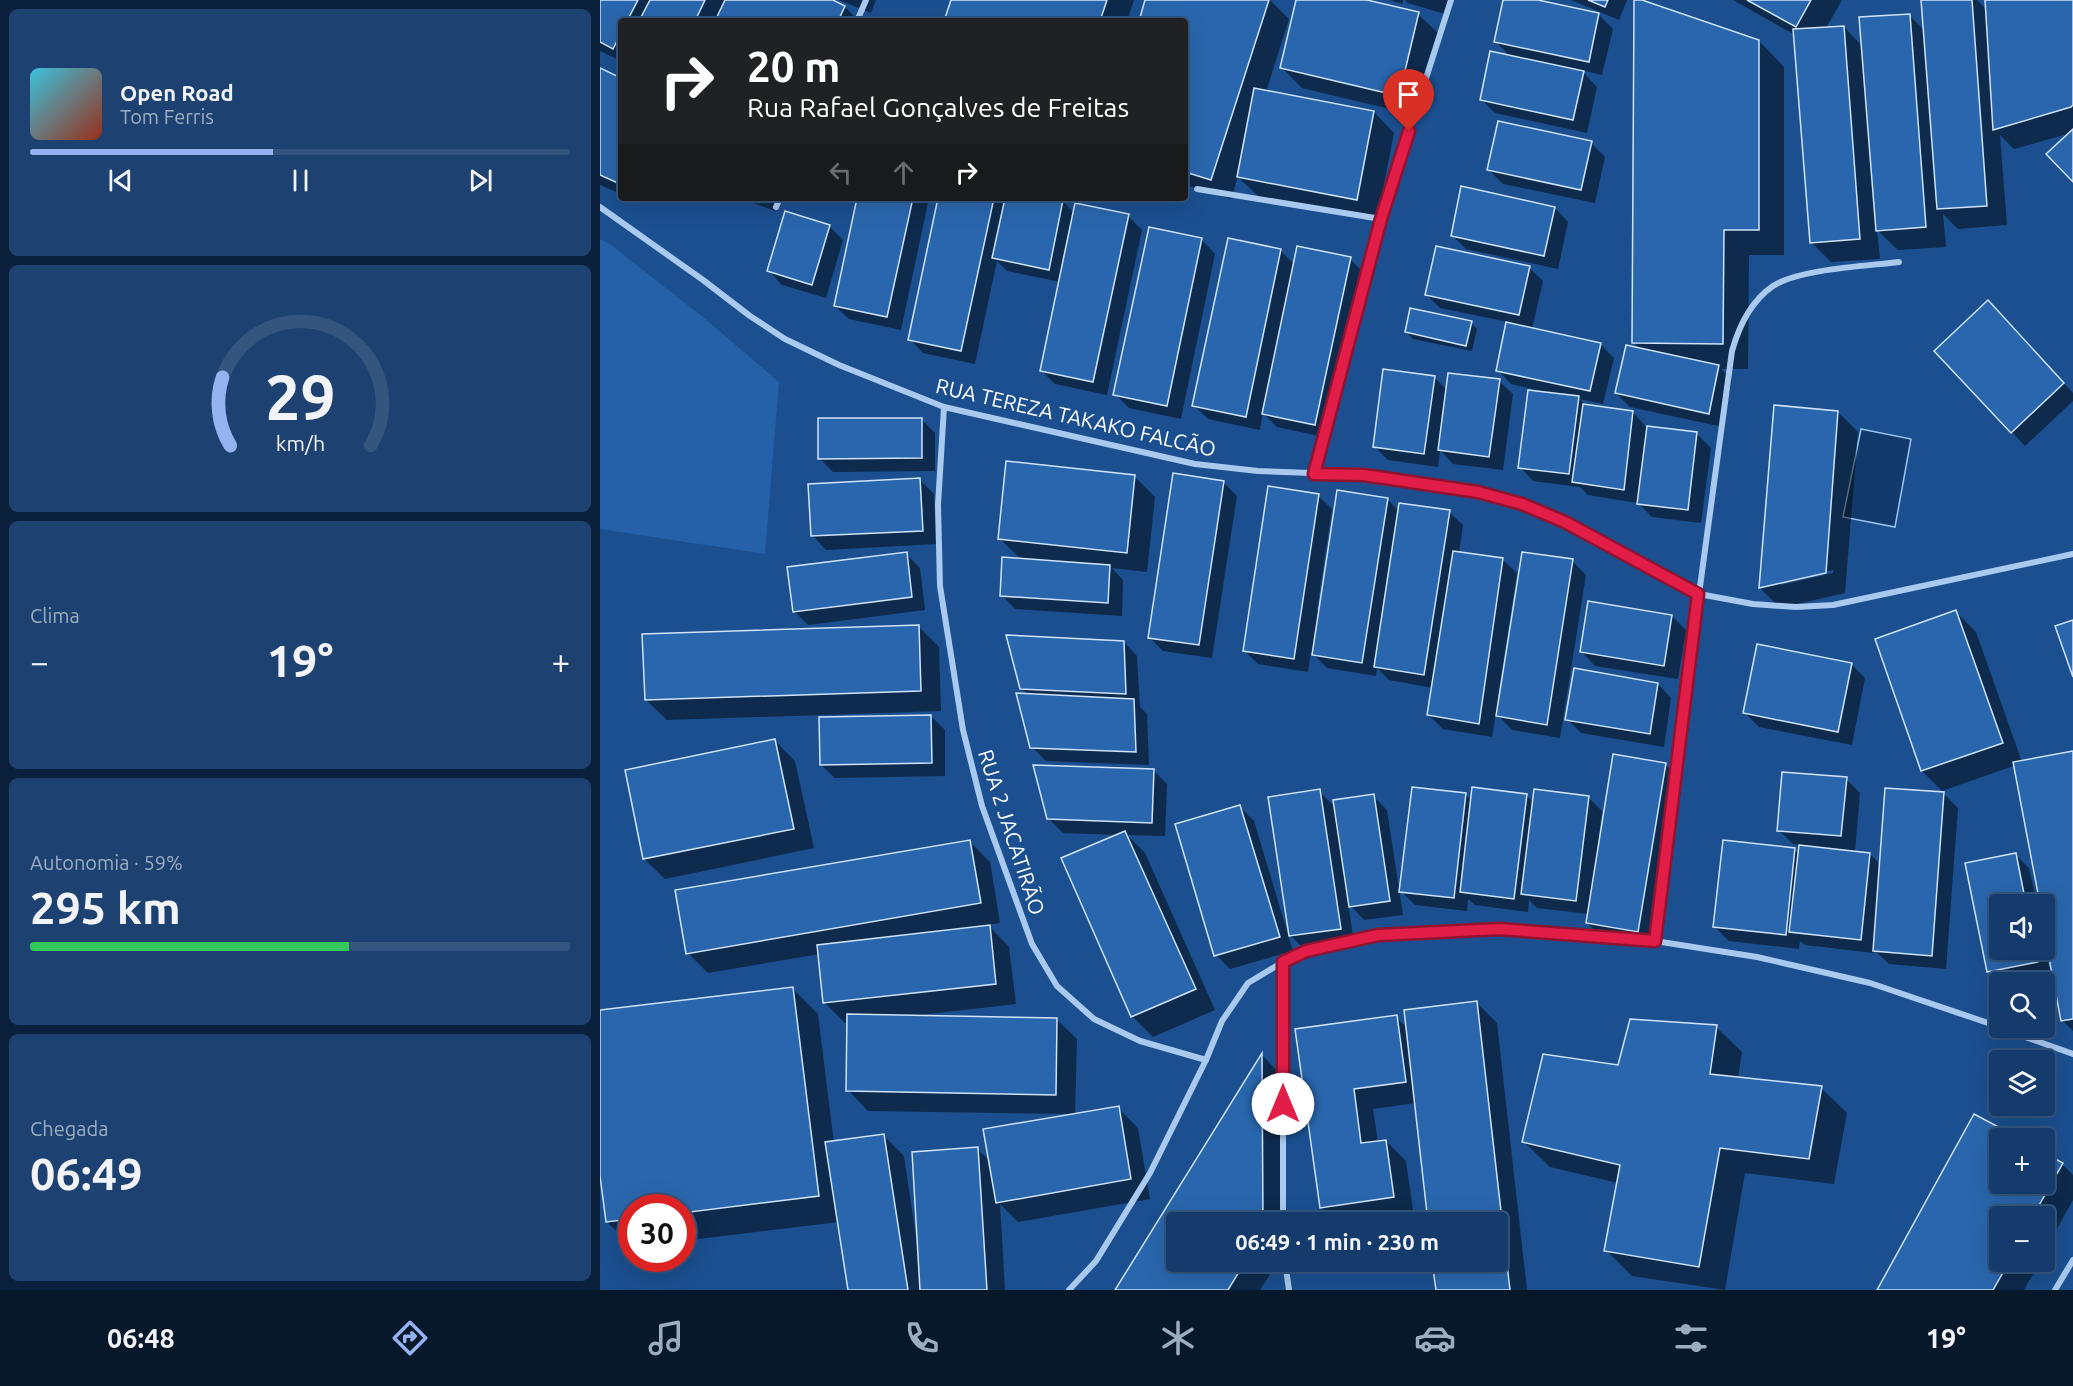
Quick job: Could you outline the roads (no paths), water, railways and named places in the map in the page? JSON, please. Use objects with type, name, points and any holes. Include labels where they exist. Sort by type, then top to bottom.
[{"type":"street","points":[[858,18],[866,0]]},
{"type":"street","points":[[1314,474],[1381,219],[1451,0]]},
{"type":"street","points":[[1197,189],[1381,219]]},
{"type":"street","points":[[776,207],[779,201]]},
{"type":"street","name":"RUA TEREZA TAKAKO FALCÃO","points":[[600,207],[784,339],[839,365],[944,407],[1195,464],[1258,471],[1364,475],[1478,492],[1522,504],[1565,522],[1698,594],[1753,604],[1796,607],[1833,604],[2073,554]]},
{"type":"street","points":[[1655,941],[1698,594],[1732,351],[1739,327],[1773,286],[1796,275],[1899,262]]},
{"type":"street","name":"RUA 2 JACATIRÃO","points":[[944,407],[938,505],[940,586],[963,730],[982,806],[1032,944],[1057,986],[1094,1019],[1140,1041],[1206,1060]]},
{"type":"street","points":[[1069,1290],[1096,1261],[1150,1173],[1206,1060],[1222,1022],[1248,984],[1283,962],[1306,951],[1378,935],[1499,929],[1655,941],[1757,957],[1870,983],[1989,1023]]},
{"type":"street","points":[[1283,962],[1283,1212]]},
{"type":"street","points":[[2030,1038],[2073,1054]]},
{"type":"street","points":[[2055,1290],[2073,1260]]},
{"type":"street","points":[[1286,1272],[1289,1290]]}]
